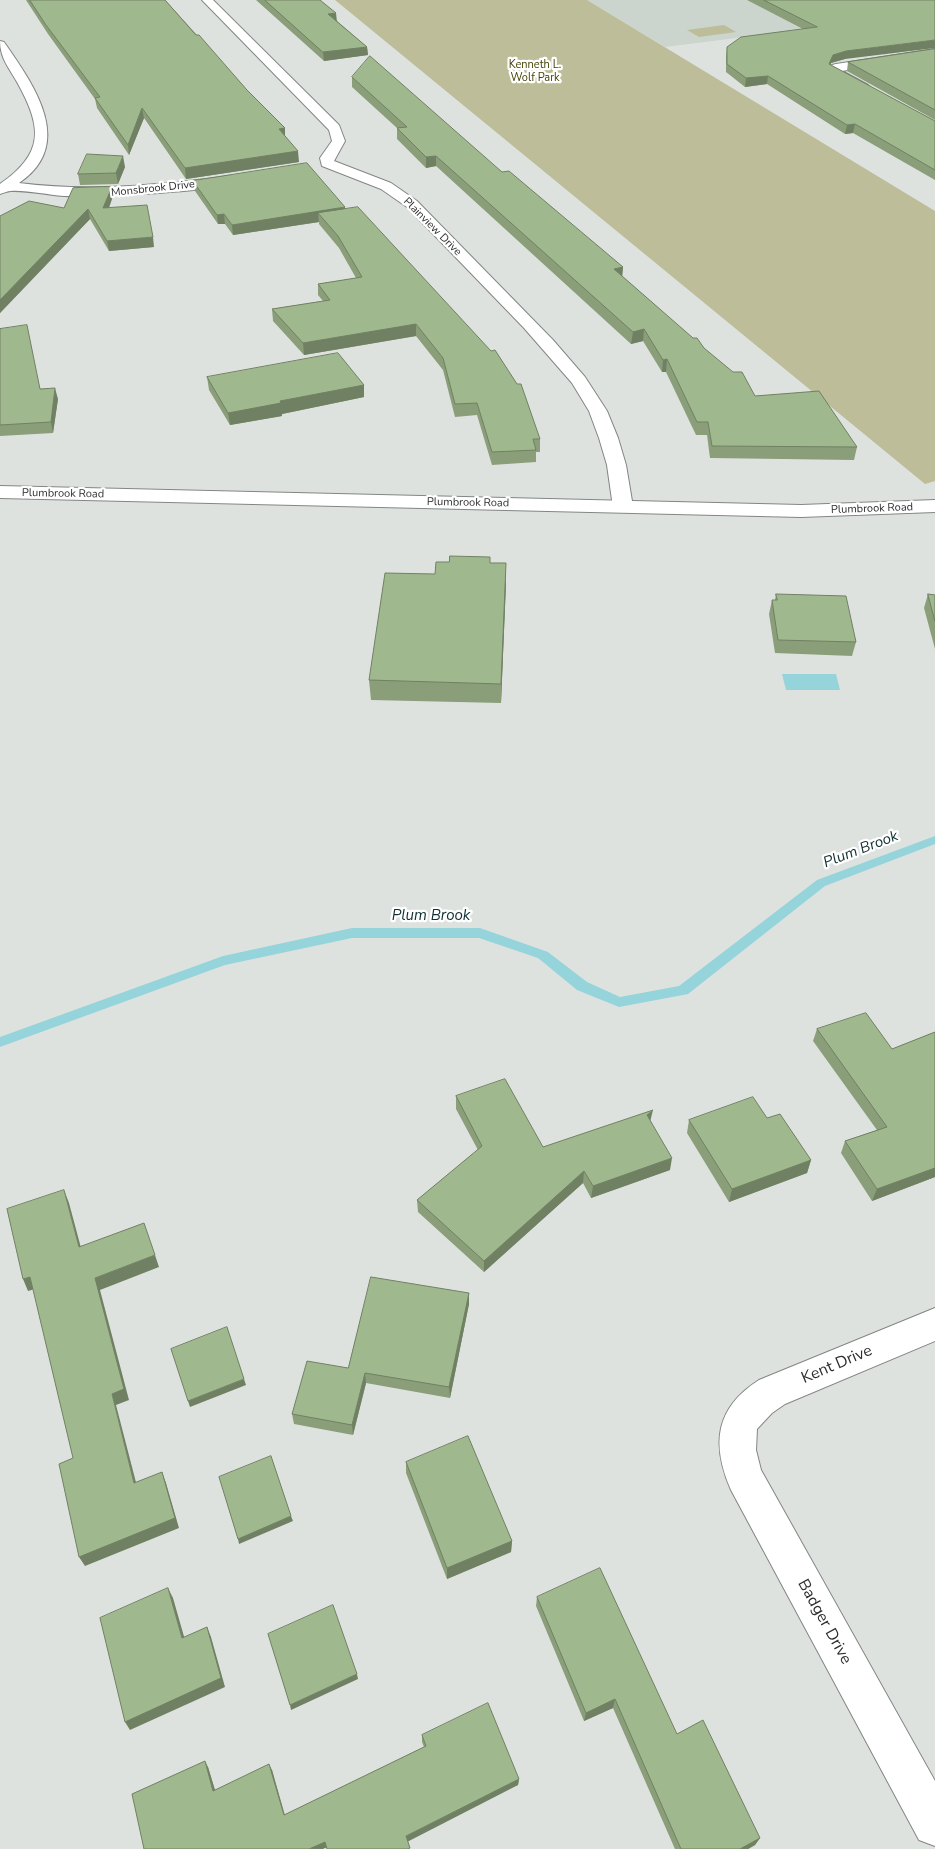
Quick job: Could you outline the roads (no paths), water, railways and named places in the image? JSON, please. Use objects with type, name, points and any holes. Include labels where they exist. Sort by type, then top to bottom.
[{"type":"street","points":[[207,0],[334,128],[340,140],[338,146],[327,158],[327,163],[311,166]]},
{"type":"street","points":[[0,44],[39,112],[43,124],[44,137],[36,159],[4,188]]},
{"type":"street","points":[[879,96],[834,71],[836,68],[935,52]]},
{"type":"street","name":"Plainview Drive","points":[[327,163],[364,176],[395,190],[425,218],[541,338],[574,376],[591,399],[602,420],[620,479],[623,507]]},
{"type":"street","name":"Monsbrook Drive","points":[[4,188],[105,194],[242,179]]},
{"type":"street","name":"Plumbrook Road","points":[[0,492],[801,511],[935,506]]},
{"type":"street","name":"Kent Drive","points":[[744,1415],[756,1401],[772,1392],[935,1324]]},
{"type":"street","name":"Badger Drive","points":[[744,1415],[736,1434],[737,1452],[744,1477],[935,1824]]},
{"type":"water","points":[[782,674],[836,674],[840,690],[786,690]]},
{"type":"waterway","name":"Plum Brook","points":[[0,1042],[223,961],[352,933],[480,933],[543,955],[582,986],[619,1002],[683,990],[821,883],[935,840]]},
{"type":"park label","name":"Kenneth L. Wolf Park","points":[[535,71]]}]
